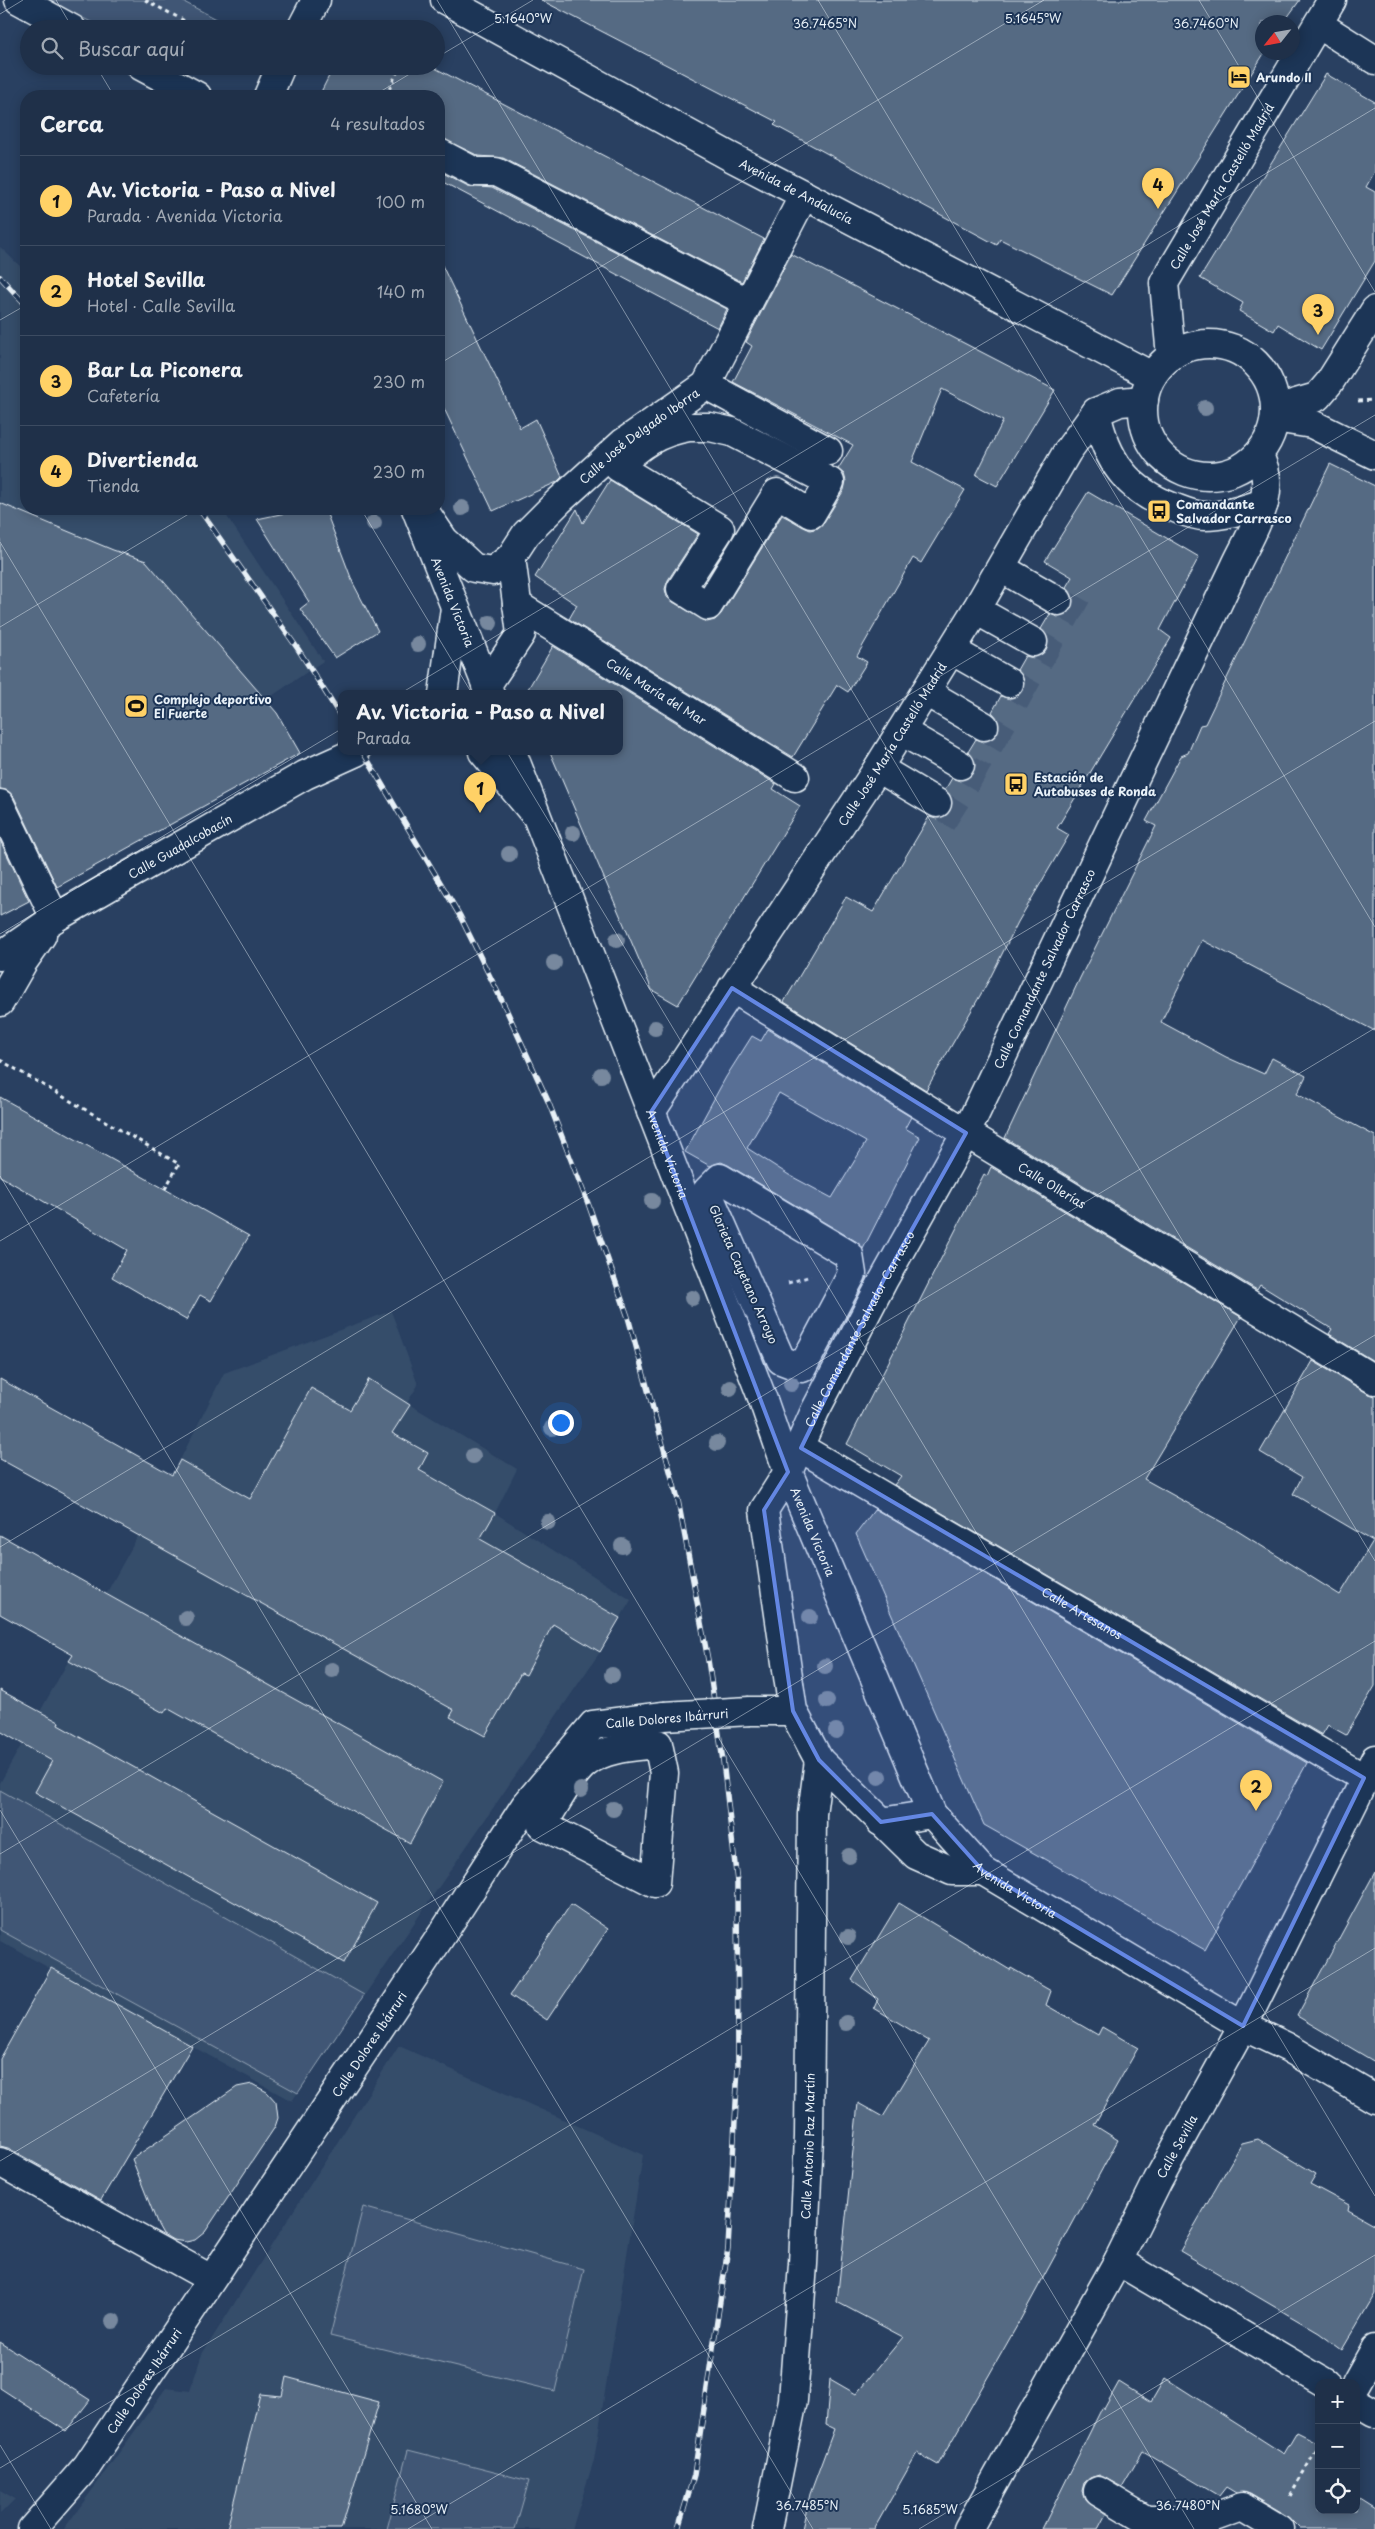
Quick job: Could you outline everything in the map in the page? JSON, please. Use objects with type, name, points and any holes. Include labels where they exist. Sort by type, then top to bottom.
[{"type":"street","points":[[19,0],[56,20]]},
{"type":"street","points":[[306,20],[316,0]]},
{"type":"street","name":"Avenida de Andalucía","points":[[445,0],[804,195],[1148,388]]},
{"type":"street","name":"Calle José María Castelló Madrid","points":[[1171,356],[1164,283],[1332,0]]},
{"type":"street","points":[[1318,24],[1375,60]]},
{"type":"street","points":[[158,75],[186,90]]},
{"type":"street","points":[[271,90],[277,75]]},
{"type":"street","points":[[445,156],[475,172],[496,172],[747,302]]},
{"type":"street","name":"Calle José Delgado Iborra","points":[[511,558],[526,534],[622,443],[706,385],[747,302],[804,195]]},
{"type":"street","points":[[1275,413],[1316,397],[1329,383],[1375,310]]},
{"type":"street","points":[[1148,388],[1144,421],[1150,441],[1163,458],[1180,470],[1200,476],[1222,476],[1242,468],[1258,455],[1270,438],[1275,413],[1272,389],[1265,376],[1248,356],[1229,347],[1209,344],[1189,347],[1171,356],[1148,388],[1096,412],[1102,439],[1120,472],[1156,501],[1203,516],[1231,513],[1264,503]]},
{"type":"street","points":[[706,385],[828,451]]},
{"type":"street","name":"Calle José María Castelló Madrid","points":[[651,1112],[878,768],[1001,568],[1054,472],[1096,412]]},
{"type":"street","points":[[1275,413],[1312,424],[1375,455]]},
{"type":"street","points":[[710,427],[732,432],[830,482],[811,514],[778,493],[708,606],[681,590],[720,529],[618,467],[635,449],[653,438],[672,430],[710,427]]},
{"type":"street","name":"Calle Comandante Salvador Carrasco","points":[[793,1712],[764,1510],[801,1448],[815,1412],[883,1281],[966,1133],[1264,503],[1268,487],[1267,470],[1258,455]]},
{"type":"street","name":"Avenida Victoria","points":[[418,515],[488,690]]},
{"type":"street","points":[[427,515],[444,540],[474,568],[493,571],[511,558],[521,634],[488,690]]},
{"type":"street","points":[[1001,568],[1058,601]]},
{"type":"street","name":"Calle María del Mar","points":[[517,605],[796,777]]},
{"type":"street","points":[[444,690],[455,608]]},
{"type":"street","points":[[976,610],[1033,642]]},
{"type":"street","points":[[951,650],[1009,683]]},
{"type":"street","points":[[926,692],[984,726]]},
{"type":"street","points":[[901,731],[960,765]]},
{"type":"street","name":"Calle Guadalcobacín","points":[[0,956],[54,918],[305,775],[349,755]]},
{"type":"street","points":[[485,755],[538,818]]},
{"type":"street","name":"Avenida Victoria","points":[[513,755],[763,1400],[788,1472],[932,1814],[983,1871],[1243,2026],[1287,2047],[1375,2099]]},
{"type":"street","points":[[878,768],[937,803]]},
{"type":"street","points":[[0,804],[54,918]]},
{"type":"street","name":"Calle Guadalcobacín","points":[[0,1002],[22,962],[54,918]]},
{"type":"street","name":"Calle Ollerías","points":[[732,988],[966,1133],[1375,1380]]},
{"type":"street","name":"Glorieta Cayetano Arroyo","points":[[720,1178],[849,1255],[852,1274],[802,1368],[782,1360],[707,1191],[720,1178]]},
{"type":"street","name":"Calle Artesanos","points":[[801,1448],[1369,1768]]},
{"type":"street","name":"Calle Dolores Ibárruri","points":[[32,2529],[87,2466],[445,1930],[525,1806],[593,1725],[664,1716],[750,1711],[793,1712]]},
{"type":"street","points":[[793,1712],[819,1760],[916,1855],[952,1871],[983,1871]]},
{"type":"street","points":[[658,1744],[664,1773],[655,1883],[542,1825],[574,1776],[586,1762],[598,1755],[617,1749],[658,1744]]},
{"type":"street","name":"Calle Antonio Paz Martín","points":[[766,2529],[793,2400],[803,2264],[808,2137],[812,1814],[819,1760]]},
{"type":"street","name":"Calle Sevilla","points":[[968,2529],[1118,2261],[1158,2180],[1243,2026],[1369,1768]]},
{"type":"street","points":[[881,1822],[932,1814]]},
{"type":"street","points":[[0,2162],[211,2279]]},
{"type":"street","points":[[1118,2261],[1317,2379]]},
{"type":"street","points":[[1358,2379],[1375,2349]]},
{"type":"street","points":[[1360,2404],[1375,2413]]},
{"type":"street","points":[[1098,2491],[1146,2520],[1205,2524],[1242,2507],[1279,2529]]},
{"type":"path","points":[[145,0],[183,20]]},
{"type":"path","points":[[389,90],[396,75]]},
{"type":"path","points":[[1355,400],[1362,402],[1375,400]]},
{"type":"path","points":[[0,1060],[179,1164],[165,1189]]},
{"type":"path","points":[[1306,2467],[1315,2452]]},
{"type":"highlighted area","points":[[732,988],[966,1133],[883,1281],[801,1448],[1364,1778],[1243,2026],[983,1871],[932,1814],[881,1822],[819,1760],[793,1711],[764,1510],[788,1472],[651,1112]]},
{"type":"shaded area","points":[[47,0],[180,0],[219,20],[87,20]]},
{"type":"shaded area","name":"Complejo deportivo El Fuerte","points":[[0,247],[20,266],[20,515],[226,515],[323,661],[266,700],[300,753],[0,917]]},
{"type":"shaded area","points":[[391,1311],[418,1385],[407,1403],[517,1469],[495,1513],[631,1600],[600,1652],[292,2101],[0,1941],[0,1783],[74,1651],[40,1632],[37,1635],[0,1614],[0,1535],[106,1594],[180,1460],[224,1373]]},
{"type":"shaded area","points":[[0,1790],[364,1995],[298,2093],[0,1930]]},
{"type":"shaded area","points":[[399,2046],[643,2155],[594,2460],[572,2529],[64,2529],[166,2388],[190,2391],[202,2354]]},
{"type":"shaded area","points":[[363,2207],[584,2269],[555,2391],[330,2336]]},
{"type":"shaded area","points":[[408,2450],[529,2481],[515,2529],[387,2529]]},
{"type":"shaded area","points":[[0,2490],[15,2499],[0,2514]]},
{"type":"building","points":[[541,0],[1300,0],[1289,15],[1255,15],[1255,60],[1260,60],[1112,295],[1000,239],[997,245],[774,125],[777,122]]},
{"type":"building","points":[[445,73],[764,239],[742,282],[503,158],[479,156],[445,140],[445,90],[322,90],[330,75],[445,75]]},
{"type":"building","points":[[1326,74],[1375,102],[1375,171],[1366,187],[1375,192],[1375,261],[1321,350],[1278,324],[1274,331],[1239,311],[1243,303],[1200,278]]},
{"type":"building","points":[[445,174],[468,186],[492,188],[727,309],[718,328],[445,183]]},
{"type":"building","points":[[791,254],[1055,390],[997,486],[976,475],[1003,421],[942,389],[912,462],[965,490],[921,563],[913,558],[857,656],[867,662],[848,692],[837,685],[793,757],[569,619],[577,605],[535,577],[577,509],[583,523],[610,480],[698,534],[668,580],[665,589],[667,597],[673,602],[707,622],[715,620],[721,614],[782,515],[810,530],[818,528],[824,522],[844,490],[846,481],[844,474],[838,469],[853,445],[733,382],[752,346],[746,342]]},
{"type":"building","points":[[445,272],[520,428],[536,419],[562,477],[557,482],[493,511],[445,411]]},
{"type":"building","points":[[1330,464],[1375,486],[1375,1031],[1202,940],[1161,1022],[1226,1057],[1264,1074],[1272,1058],[1306,1076],[1297,1094],[1375,1136],[1375,1362],[1329,1334],[1332,1329],[1260,1285],[1257,1290],[1005,1138],[1080,978],[1156,826],[1146,821],[1181,756],[1188,753],[1200,725],[1205,724]]},
{"type":"building","points":[[1088,492],[1199,557],[1160,630],[1171,638],[1057,828],[1069,835],[1018,922],[989,980],[926,1090],[784,1002],[846,897],[873,912],[929,817],[937,819],[945,816],[950,811],[953,803],[950,795],[945,790],[952,778],[960,781],[967,779],[973,773],[976,764],[968,752],[976,739],[984,742],[992,739],[998,733],[1000,727],[998,719],[992,712],[1001,696],[1010,699],[1022,691],[1025,682],[1017,670],[1025,656],[1034,658],[1046,650],[1049,641],[1041,629],[1050,614],[1058,617],[1065,615],[1072,608],[1074,602],[1072,594],[1066,587],[1072,577],[1045,561]]},
{"type":"building","name":"Complejo deportivo El Fuerte","points":[[0,503],[20,511],[20,515],[29,515],[113,550],[146,561],[277,713],[300,753],[57,887],[14,797],[8,791],[0,789]]},
{"type":"building","points":[[276,515],[327,515],[353,583],[378,631],[335,658],[300,609],[309,602],[257,519]]},
{"type":"building","points":[[553,646],[776,784],[773,789],[800,806],[678,1005],[652,990],[551,755],[623,755],[623,690],[527,690]]},
{"type":"building","points":[[0,840],[29,901],[0,916]]},
{"type":"building","points":[[768,1029],[911,1117],[905,1128],[920,1137],[863,1249],[857,1242],[728,1165],[721,1162],[710,1166],[685,1152],[726,1077],[752,1036],[761,1041]],"holes":[[[779,1093],[866,1142],[832,1198],[789,1175],[747,1148]]]},
{"type":"building","points":[[0,1097],[249,1236],[211,1301],[200,1295],[186,1320],[112,1277],[127,1250],[0,1176]]},
{"type":"building","points":[[991,1167],[1241,1317],[1144,1479],[1236,1530],[1340,1595],[1373,1541],[1293,1494],[1302,1477],[1260,1452],[1313,1361],[1375,1396],[1375,1686],[1346,1735],[1328,1725],[1322,1735],[894,1485],[901,1476],[847,1444],[984,1174],[987,1176]]},
{"type":"building","points":[[0,1379],[172,1475],[180,1460],[250,1499],[311,1388],[350,1410],[369,1379],[410,1405],[392,1433],[428,1453],[419,1470],[495,1513],[480,1539],[620,1618],[600,1652],[553,1624],[526,1675],[521,1673],[485,1736],[450,1717],[454,1710],[0,1459]]},
{"type":"building","points":[[875,1509],[1307,1763],[1205,1950],[984,1825],[856,1534]]},
{"type":"building","points":[[0,1535],[443,1782],[410,1843],[167,1708],[164,1713],[69,1661],[73,1655],[0,1614]]},
{"type":"building","points":[[0,1690],[59,1722],[58,1725],[377,1903],[344,1963],[35,1792],[52,1761],[0,1731]]},
{"type":"building","points":[[1375,1872],[1375,2062],[1297,2016]]},
{"type":"building","points":[[899,1903],[1010,1970],[1011,1968],[1051,1991],[1046,2005],[1098,2035],[1102,2027],[1138,2048],[1094,2125],[1118,2140],[1018,2324],[938,2465],[917,2453],[874,2529],[802,2529],[810,2494],[834,2429],[826,2425],[830,2379],[856,2394],[903,2337],[837,2302],[858,2103],[883,2117],[929,2041],[874,2008],[878,1999],[852,1980]]},
{"type":"building","points":[[571,1904],[608,1929],[547,2020],[510,1995]]},
{"type":"building","points":[[51,1968],[192,2046],[101,2200],[8,2148],[0,2146],[0,2059]]},
{"type":"building","points":[[252,2084],[267,2092],[276,2102],[278,2118],[275,2127],[205,2232],[195,2240],[186,2242],[173,2240],[163,2234],[158,2225],[132,2159],[237,2087]]},
{"type":"building","points":[[1258,2139],[1316,2174],[1310,2184],[1349,2205],[1348,2210],[1375,2225],[1375,2294],[1342,2350],[1319,2333],[1180,2251],[1242,2143]]},
{"type":"building","points":[[0,2342],[90,2400],[66,2431],[0,2388]]},
{"type":"building","points":[[286,2377],[379,2402],[341,2529],[227,2529],[260,2394],[282,2396]]},
{"type":"building","points":[[1165,2378],[1284,2454],[1297,2432],[1315,2441],[1315,2514],[1360,2514],[1360,2499],[1375,2508],[1375,2529],[1300,2529],[1287,2516],[1250,2494],[1236,2493],[1226,2487],[1219,2496],[1143,2451],[1122,2487],[1099,2475],[1090,2478],[1084,2483],[1082,2491],[1085,2499],[1106,2514],[1098,2529],[1042,2529],[1102,2408],[1104,2409],[1119,2382],[1151,2402]]},
{"type":"tunnel","points":[[1058,601],[1090,619]]},
{"type":"tunnel","points":[[1033,642],[1066,661]]},
{"type":"tunnel","points":[[1009,683],[1040,700]]},
{"type":"tunnel","points":[[984,726],[1014,744]]},
{"type":"tunnel","points":[[960,765],[991,783]]},
{"type":"tunnel","points":[[937,803],[967,822]]},
{"type":"railway","points":[[0,277],[20,299]]},
{"type":"railway","points":[[203,515],[298,649],[338,712]]},
{"type":"railway","points":[[365,755],[460,916],[506,1009],[548,1101],[589,1206],[628,1317],[678,1500],[708,1660],[723,1761],[737,1882],[738,2067],[728,2248],[694,2475],[678,2529]]},
{"type":"place","name":"Arundo II","points":[[1239,77]]},
{"type":"place","name":"Divertienda","points":[[1158,209]]},
{"type":"place","name":"Bar La Piconera","points":[[1318,335]]},
{"type":"place","name":"Comandante Salvador Carrasco","points":[[1159,511]]},
{"type":"place","name":"Complejo deportivo El Fuerte","points":[[136,706]]},
{"type":"place","name":"Estación de Autobuses de Ronda","points":[[1016,784]]},
{"type":"place","name":"Av. Victoria - Paso a Nivel","points":[[480,813]]},
{"type":"place","name":"Hotel Sevilla","points":[[1256,1811]]}]
